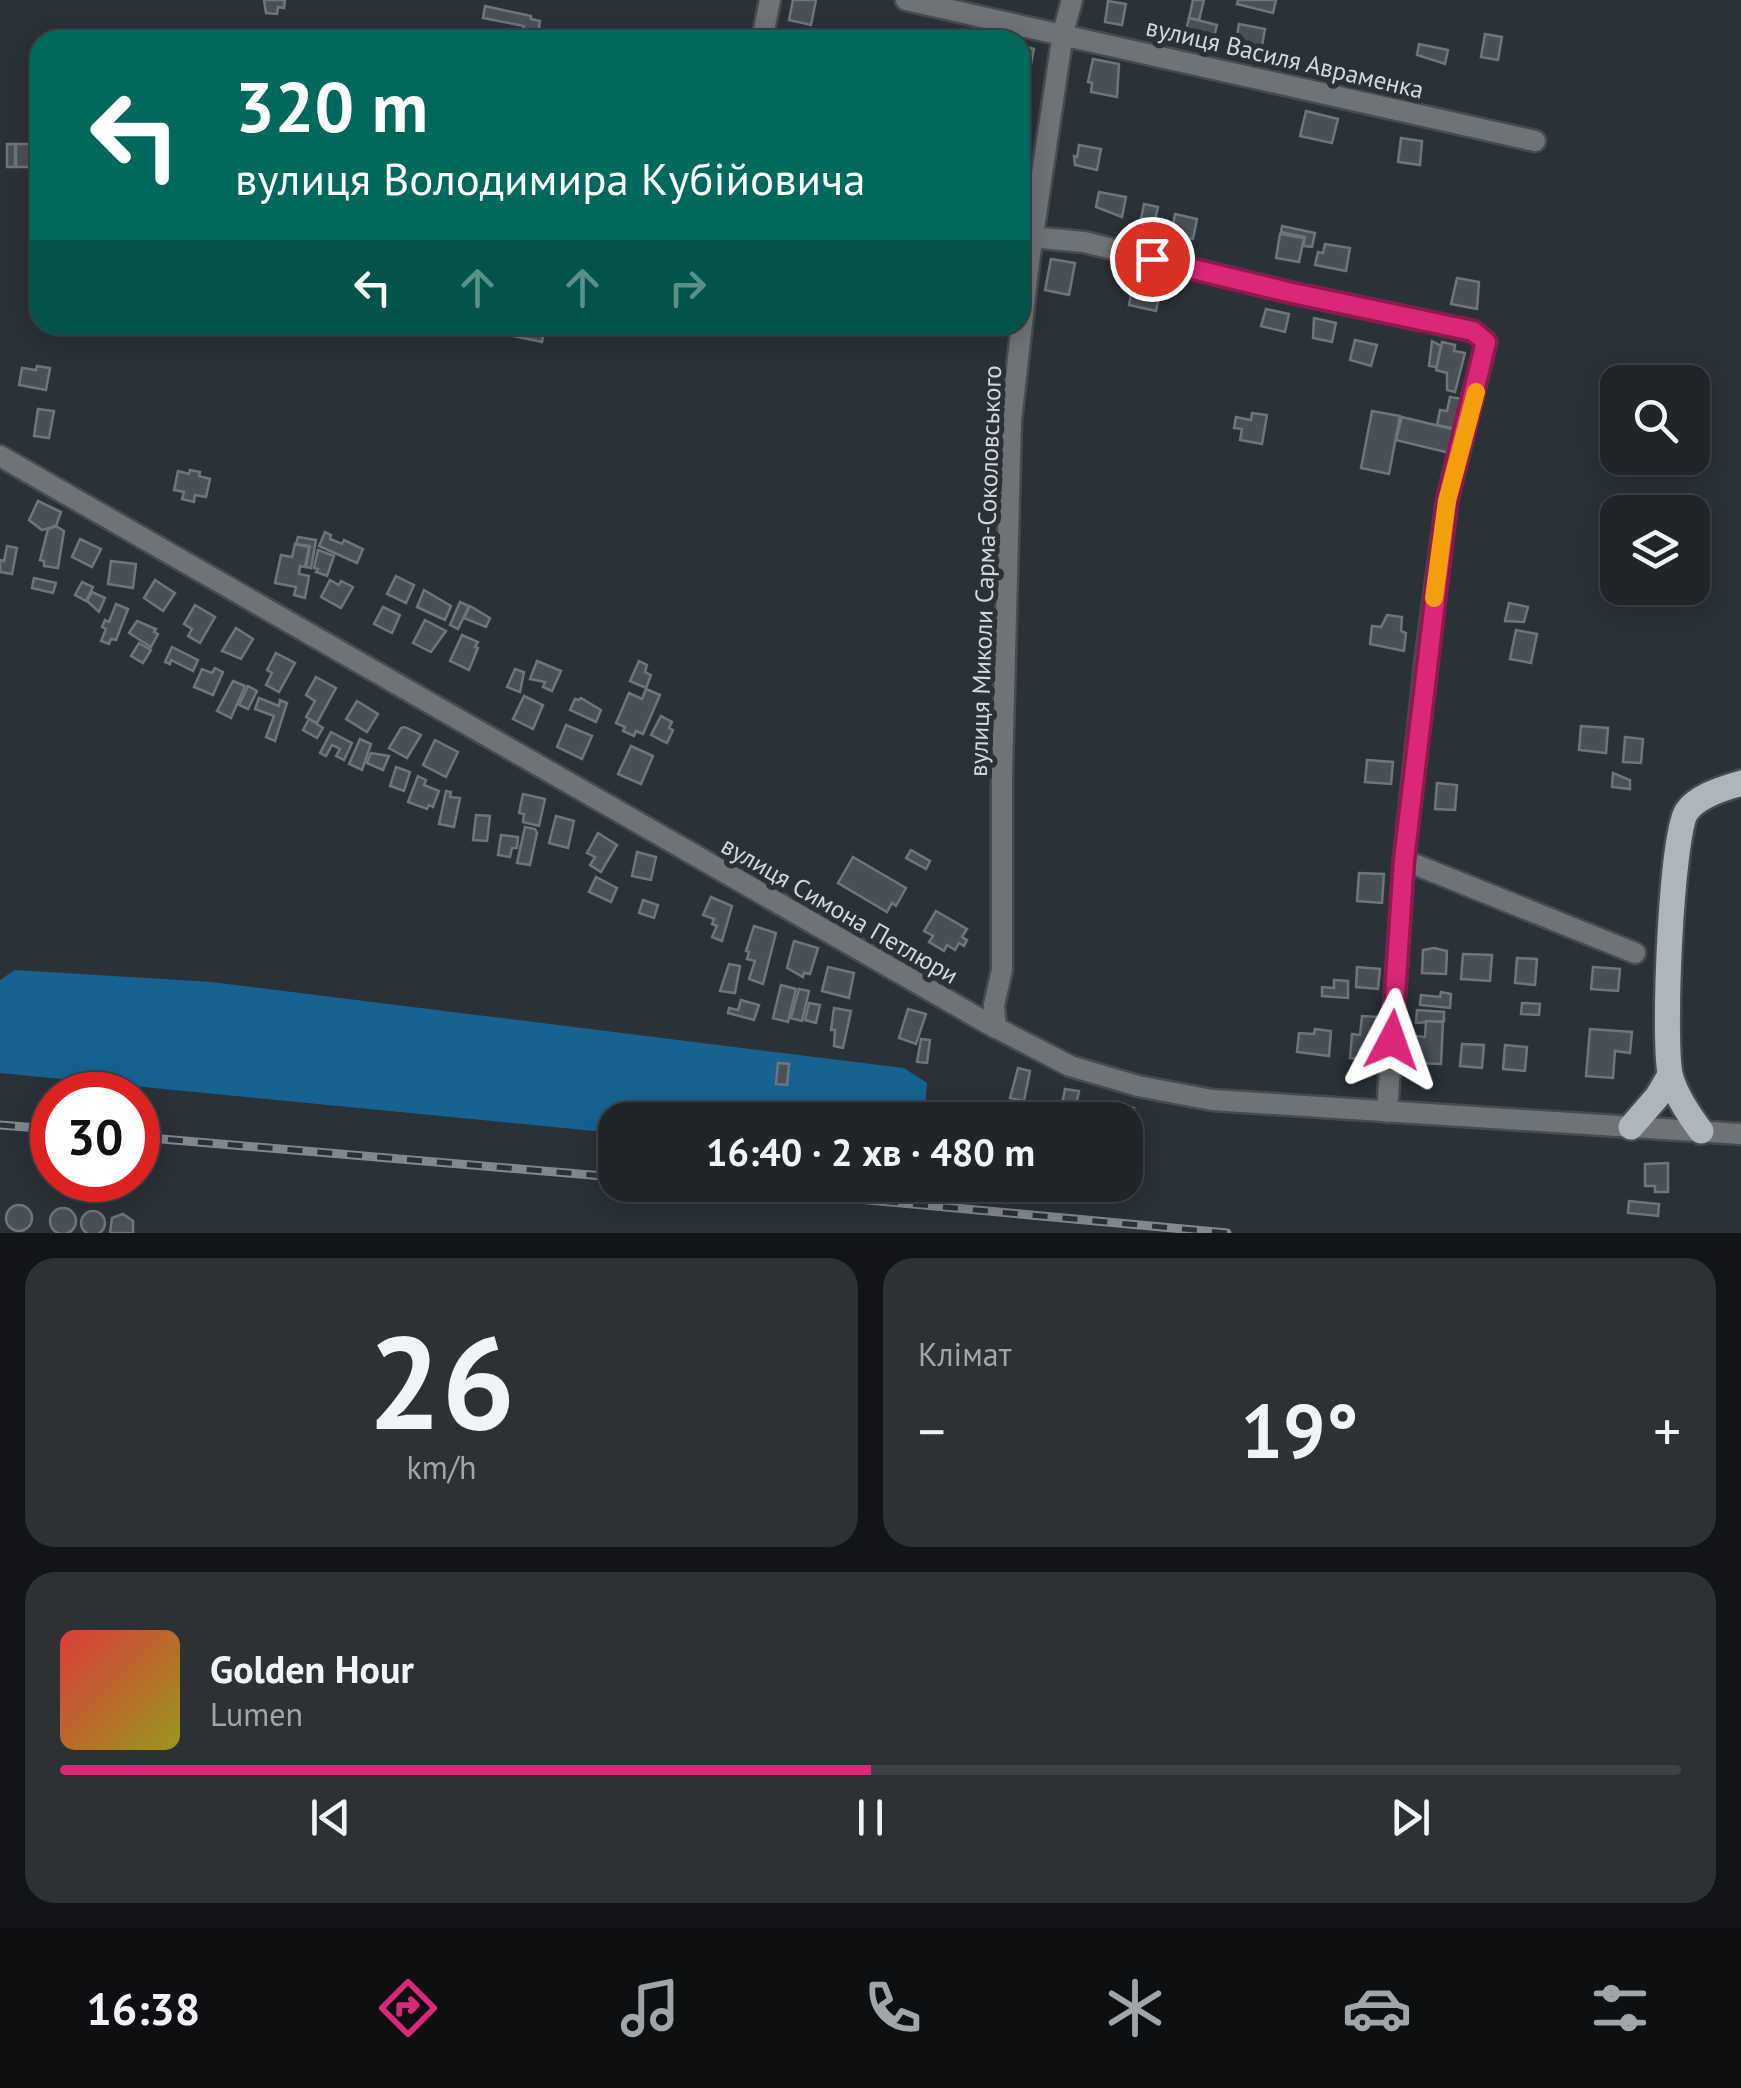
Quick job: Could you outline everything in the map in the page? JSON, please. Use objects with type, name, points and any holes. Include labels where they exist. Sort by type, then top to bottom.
[{"type":"main road","points":[[1702,1131],[1670,1075],[1673,866],[1679,827],[1688,809],[1714,791],[1741,786]]},
{"type":"main road","points":[[1631,1127],[1670,1075]]},
{"type":"street","points":[[764,30],[770,0]]},
{"type":"street","name":"вулиця Василя Авраменка","points":[[906,0],[1535,141]]},
{"type":"street","name":"вулиця Миколи Сарма-Соколовського","points":[[1030,215],[1072,0]]},
{"type":"street","points":[[1030,237],[1072,240],[1473,331],[1486,342],[1447,501],[1404,860],[1387,1112]]},
{"type":"street","name":"вулиця Миколи Сарма-Соколовського","points":[[996,1028],[994,1005],[1002,955],[1002,773],[1011,420],[1018,335]]},
{"type":"street","name":"вулиця Симона Петлюри","points":[[0,456],[996,1028],[1070,1066],[1138,1086],[1212,1100],[1741,1134]]},
{"type":"street","points":[[1404,860],[1634,953]]},
{"type":"shaded area","points":[[15,970],[211,982],[904,1068],[927,1083],[925,1102],[598,1102],[598,1131],[160,1089],[160,1072],[30,1072],[30,1076],[0,1073],[0,980]]},
{"type":"building","points":[[264,0],[285,0],[284,8],[278,7],[277,14],[266,13]]},
{"type":"building","points":[[793,0],[816,0],[811,25],[789,20]]},
{"type":"building","points":[[1193,0],[1204,0],[1199,20],[1189,18]]},
{"type":"building","points":[[1238,0],[1276,0],[1273,13],[1237,4]]},
{"type":"building","points":[[1108,1],[1126,4],[1122,25],[1105,22]]},
{"type":"building","points":[[485,6],[540,21],[539,30],[523,30],[524,26],[483,18]]},
{"type":"building","points":[[1189,18],[1217,25],[1212,45],[1201,46],[1184,39]]},
{"type":"building","points":[[1239,24],[1265,29],[1260,57],[1234,52]]},
{"type":"building","points":[[1485,34],[1502,37],[1498,60],[1481,57]]},
{"type":"building","points":[[1419,44],[1448,50],[1445,64],[1417,55]]},
{"type":"building","points":[[1093,59],[1119,64],[1117,97],[1091,92],[1092,83],[1088,82]]},
{"type":"building","points":[[1306,111],[1338,119],[1332,143],[1300,136]]},
{"type":"building","points":[[1401,138],[1422,141],[1420,165],[1398,162]]},
{"type":"building","points":[[7,144],[15,144],[15,167],[7,167]]},
{"type":"building","points":[[16,144],[30,144],[30,167],[16,167]]},
{"type":"building","points":[[1079,145],[1101,149],[1097,170],[1075,165]]},
{"type":"building","points":[[1099,192],[1126,197],[1122,217],[1096,207]]},
{"type":"building","points":[[1144,204],[1158,207],[1151,237],[1138,234]]},
{"type":"building","points":[[1175,214],[1197,219],[1193,239],[1171,234]]},
{"type":"building","points":[[1282,226],[1315,233],[1312,247],[1303,246],[1305,237],[1281,232]]},
{"type":"building","points":[[1280,234],[1304,238],[1299,262],[1276,258]]},
{"type":"building","points":[[1325,244],[1350,248],[1346,271],[1315,265]]},
{"type":"building","points":[[1051,259],[1075,263],[1069,295],[1045,290]]},
{"type":"building","points":[[1134,278],[1162,284],[1156,311],[1129,305]]},
{"type":"building","points":[[1457,278],[1479,282],[1477,309],[1451,304]]},
{"type":"building","points":[[1266,309],[1289,314],[1285,332],[1261,326]]},
{"type":"building","points":[[1314,318],[1336,323],[1332,342],[1313,338]]},
{"type":"building","points":[[508,335],[543,335],[542,342]]},
{"type":"building","points":[[1355,340],[1377,345],[1371,366],[1350,360]]},
{"type":"building","points":[[1432,341],[1441,346],[1437,367],[1429,366]]},
{"type":"building","points":[[1442,342],[1465,353],[1455,392],[1447,390],[1447,373],[1436,370]]},
{"type":"building","points":[[37,366],[50,368],[46,390],[19,385],[22,368],[36,370]]},
{"type":"building","points":[[1450,397],[1463,399],[1457,429],[1437,425],[1440,410],[1447,411]]},
{"type":"building","points":[[38,409],[54,411],[49,438],[34,436]]},
{"type":"building","points":[[1372,411],[1400,416],[1389,474],[1361,468]]},
{"type":"building","points":[[1252,413],[1267,415],[1262,444],[1240,440],[1242,429],[1234,428],[1236,417],[1251,420]]},
{"type":"building","points":[[1402,417],[1456,430],[1450,453],[1396,440]]},
{"type":"building","points":[[190,470],[210,479],[206,497],[195,495],[194,502],[182,499],[184,492],[174,490],[178,471],[189,474]]},
{"type":"building","points":[[38,501],[61,512],[56,526],[42,530],[29,520]]},
{"type":"building","points":[[56,526],[64,531],[58,568],[44,566],[40,560],[48,529]]},
{"type":"building","points":[[325,532],[331,535],[330,539],[342,544],[344,540],[363,549],[357,563],[319,546]]},
{"type":"building","points":[[298,537],[316,540],[311,568],[306,567],[310,546],[296,544]]},
{"type":"building","points":[[80,539],[101,549],[92,567],[72,557]]},
{"type":"building","points":[[295,544],[309,547],[305,567],[300,566],[299,574],[309,576],[305,598],[294,595],[296,587],[275,583],[281,555],[292,557]]},
{"type":"building","points":[[7,546],[17,548],[12,574],[0,572],[0,560],[4,561]]},
{"type":"building","points":[[318,550],[334,556],[327,576],[314,568]]},
{"type":"building","points":[[111,561],[136,564],[133,588],[108,584]]},
{"type":"building","points":[[396,576],[414,585],[406,603],[387,594]]},
{"type":"building","points":[[34,578],[56,583],[53,593],[32,588]]},
{"type":"building","points":[[155,580],[175,593],[163,611],[144,598]]},
{"type":"building","points":[[330,580],[353,587],[341,608],[321,597]]},
{"type":"building","points":[[82,582],[93,587],[86,601],[75,595]]},
{"type":"building","points":[[424,590],[451,606],[445,620],[417,607]]},
{"type":"building","points":[[92,592],[105,598],[99,612],[87,601]]},
{"type":"building","points":[[460,602],[469,606],[458,629],[450,625]]},
{"type":"building","points":[[1509,603],[1528,607],[1524,622],[1505,621]]},
{"type":"building","points":[[116,604],[128,609],[116,640],[111,639],[109,644],[101,641],[106,629],[102,627],[105,620],[109,622]]},
{"type":"building","points":[[195,605],[215,617],[200,643],[188,636],[192,629],[184,624]]},
{"type":"building","points":[[470,606],[490,618],[486,627],[464,618]]},
{"type":"building","points":[[383,607],[400,615],[392,633],[374,624]]},
{"type":"building","points":[[1387,615],[1402,617],[1401,631],[1406,633],[1404,651],[1370,644],[1372,626],[1381,627]]},
{"type":"building","points":[[425,620],[446,631],[431,652],[413,643]]},
{"type":"building","points":[[137,621],[156,629],[158,634],[151,647],[129,633]]},
{"type":"building","points":[[236,628],[253,639],[241,659],[222,651]]},
{"type":"building","points":[[1516,630],[1537,634],[1531,663],[1510,659]]},
{"type":"building","points":[[462,635],[478,642],[469,670],[450,661]]},
{"type":"building","points":[[139,643],[151,650],[143,663],[131,656]]},
{"type":"building","points":[[172,647],[198,660],[193,671],[171,660],[170,664],[165,662]]},
{"type":"building","points":[[276,653],[295,663],[279,692],[266,685],[272,673],[267,670]]},
{"type":"building","points":[[537,661],[561,671],[552,691],[543,687],[545,682],[530,679]]},
{"type":"building","points":[[639,661],[647,665],[645,672],[651,675],[646,688],[630,681]]},
{"type":"building","points":[[215,668],[223,672],[213,695],[194,687],[202,669],[212,673]]},
{"type":"building","points":[[515,669],[524,672],[520,692],[507,687]]},
{"type":"building","points":[[316,677],[336,688],[317,723],[306,717],[315,701],[306,695]]},
{"type":"building","points":[[233,681],[245,686],[231,718],[217,711]]},
{"type":"building","points":[[248,686],[257,691],[248,709],[239,705]]},
{"type":"building","points":[[646,689],[660,695],[643,734],[636,731],[634,736],[616,723],[629,693],[642,699]]},
{"type":"building","points":[[524,696],[543,705],[533,729],[513,719]]},
{"type":"building","points":[[259,698],[279,706],[280,700],[287,703],[275,741],[266,737],[274,716],[255,709]]},
{"type":"building","points":[[581,698],[601,710],[596,722],[570,710],[575,699]]},
{"type":"building","points":[[357,701],[378,714],[367,732],[346,719]]},
{"type":"building","points":[[661,716],[672,722],[667,743],[651,735]]},
{"type":"building","points":[[309,719],[323,728],[317,738],[303,730]]},
{"type":"building","points":[[566,725],[592,736],[582,759],[557,747]]},
{"type":"building","points":[[1581,726],[1608,728],[1606,753],[1579,750]]},
{"type":"building","points":[[405,727],[421,735],[407,758],[389,748]]},
{"type":"building","points":[[331,732],[352,743],[344,760],[336,756],[340,749],[332,745],[326,756],[320,753]]},
{"type":"building","points":[[1625,737],[1643,739],[1641,763],[1623,762]]},
{"type":"building","points":[[360,739],[371,744],[362,770],[349,764]]},
{"type":"building","points":[[435,740],[458,752],[446,777],[423,765]]},
{"type":"building","points":[[631,746],[653,756],[641,784],[618,774]]},
{"type":"building","points":[[371,753],[389,756],[383,770],[367,763]]},
{"type":"building","points":[[1367,760],[1393,762],[1391,784],[1365,782]]},
{"type":"building","points":[[396,767],[410,772],[404,791],[390,786]]},
{"type":"building","points":[[1613,773],[1630,780],[1630,789],[1612,787]]},
{"type":"building","points":[[418,776],[426,780],[424,785],[439,791],[433,807],[429,805],[427,809],[408,802]]},
{"type":"building","points":[[1437,783],[1457,785],[1455,810],[1435,809]]},
{"type":"building","points":[[446,791],[451,792],[450,797],[460,798],[454,827],[439,824]]},
{"type":"building","points":[[523,794],[545,799],[539,826],[523,822],[524,814],[519,813]]},
{"type":"building","points":[[476,815],[490,816],[487,841],[473,840]]},
{"type":"building","points":[[556,816],[574,821],[568,848],[549,843]]},
{"type":"building","points":[[525,827],[537,833],[530,865],[517,863]]},
{"type":"building","points":[[598,833],[617,845],[601,872],[590,865],[595,857],[587,853]]},
{"type":"building","points":[[501,835],[518,837],[517,848],[512,848],[510,857],[498,855]]},
{"type":"building","points":[[911,850],[930,861],[926,869],[906,858]]},
{"type":"building","points":[[637,852],[656,857],[651,880],[632,876]]},
{"type":"building","points":[[853,857],[906,888],[896,906],[892,903],[887,912],[838,883]]},
{"type":"building","points":[[1359,873],[1384,874],[1382,903],[1357,901]]},
{"type":"building","points":[[596,877],[617,888],[611,902],[589,892]]},
{"type":"building","points":[[711,897],[732,906],[722,941],[712,937],[717,926],[712,924],[714,919],[703,915]]},
{"type":"building","points":[[643,900],[658,905],[654,918],[639,913]]},
{"type":"building","points":[[936,911],[967,929],[962,937],[967,940],[964,946],[959,943],[955,950],[947,945],[944,951],[929,942],[933,936],[924,931]]},
{"type":"building","points":[[754,926],[776,933],[763,984],[749,979],[755,961],[747,959],[746,951]]},
{"type":"building","points":[[794,941],[818,948],[810,974],[804,973],[803,977],[787,968]]},
{"type":"building","points":[[1423,950],[1447,951],[1446,974],[1422,973]]},
{"type":"building","points":[[1463,954],[1492,955],[1490,981],[1461,979]]},
{"type":"building","points":[[1517,958],[1537,959],[1535,985],[1515,983]]},
{"type":"building","points":[[729,964],[740,966],[735,993],[720,991]]},
{"type":"building","points":[[828,967],[854,973],[849,998],[822,991]]},
{"type":"building","points":[[1357,967],[1380,969],[1378,989],[1356,987]]},
{"type":"building","points":[[1593,967],[1620,969],[1618,991],[1591,989]]},
{"type":"building","points":[[1334,980],[1348,981],[1348,998],[1322,996],[1322,987],[1334,988]]},
{"type":"building","points":[[781,985],[796,989],[788,1022],[773,1018]]},
{"type":"building","points":[[799,989],[809,991],[802,1021],[791,1018]]},
{"type":"building","points":[[1441,992],[1451,994],[1450,1008],[1420,1005],[1421,995],[1440,997]]},
{"type":"building","points":[[741,1000],[759,1005],[754,1020],[728,1013],[729,1008],[738,1010]]},
{"type":"building","points":[[809,1003],[820,1005],[816,1023],[805,1020]]},
{"type":"building","points":[[1522,1003],[1540,1004],[1539,1015],[1521,1014]]},
{"type":"building","points":[[834,1008],[851,1011],[843,1048],[834,1046]]},
{"type":"building","points":[[908,1009],[926,1014],[916,1044],[899,1038]]},
{"type":"building","points":[[1417,1010],[1444,1012],[1444,1021],[1416,1023]]},
{"type":"building","points":[[1362,1016],[1378,1017],[1375,1060],[1350,1058],[1352,1034],[1360,1035]]},
{"type":"building","points":[[1426,1021],[1443,1022],[1441,1064],[1413,1063],[1414,1036],[1425,1037]]},
{"type":"building","points":[[1315,1029],[1331,1031],[1329,1056],[1297,1052],[1299,1033],[1314,1034]]},
{"type":"building","points":[[1590,1029],[1632,1032],[1630,1053],[1615,1051],[1613,1078],[1586,1076]]},
{"type":"building","points":[[921,1039],[930,1040],[927,1063],[917,1062]]},
{"type":"building","points":[[1462,1044],[1484,1045],[1482,1068],[1460,1066]]},
{"type":"building","points":[[1505,1045],[1527,1047],[1525,1071],[1503,1069]]},
{"type":"building","points":[[778,1063],[789,1064],[787,1085],[776,1084]]},
{"type":"building","points":[[1018,1068],[1030,1071],[1024,1101],[1010,1098]]},
{"type":"building","points":[[1065,1089],[1079,1091],[1077,1102],[1062,1102]]},
{"type":"building","points":[[1668,1163],[1668,1192],[1655,1192],[1655,1186],[1645,1186],[1645,1164]]},
{"type":"building","points":[[1629,1201],[1659,1204],[1658,1216],[1628,1213]]},
{"type":"building","points":[[19,1205],[28,1209],[32,1218],[28,1227],[19,1231],[10,1227],[6,1218],[10,1209]]},
{"type":"building","points":[[58,1209],[68,1209],[75,1216],[75,1226],[68,1233],[58,1233],[51,1226],[51,1216]]},
{"type":"building","points":[[98,1212],[104,1218],[102,1232],[84,1232],[84,1214]]},
{"type":"building","points":[[123,1214],[133,1221],[133,1233],[110,1233],[112,1218]]},
{"type":"railway","points":[[0,1125],[30,1127]]},
{"type":"railway","points":[[160,1139],[598,1176]]},
{"type":"railway","points":[[889,1202],[1227,1233]]},
{"type":"slow traffic","points":[[1434,598],[1447,501],[1476,392]]},
{"type":"route","points":[[1152,259],[1473,331],[1486,342],[1447,501],[1426,656],[1404,860],[1392,1040]]}]
